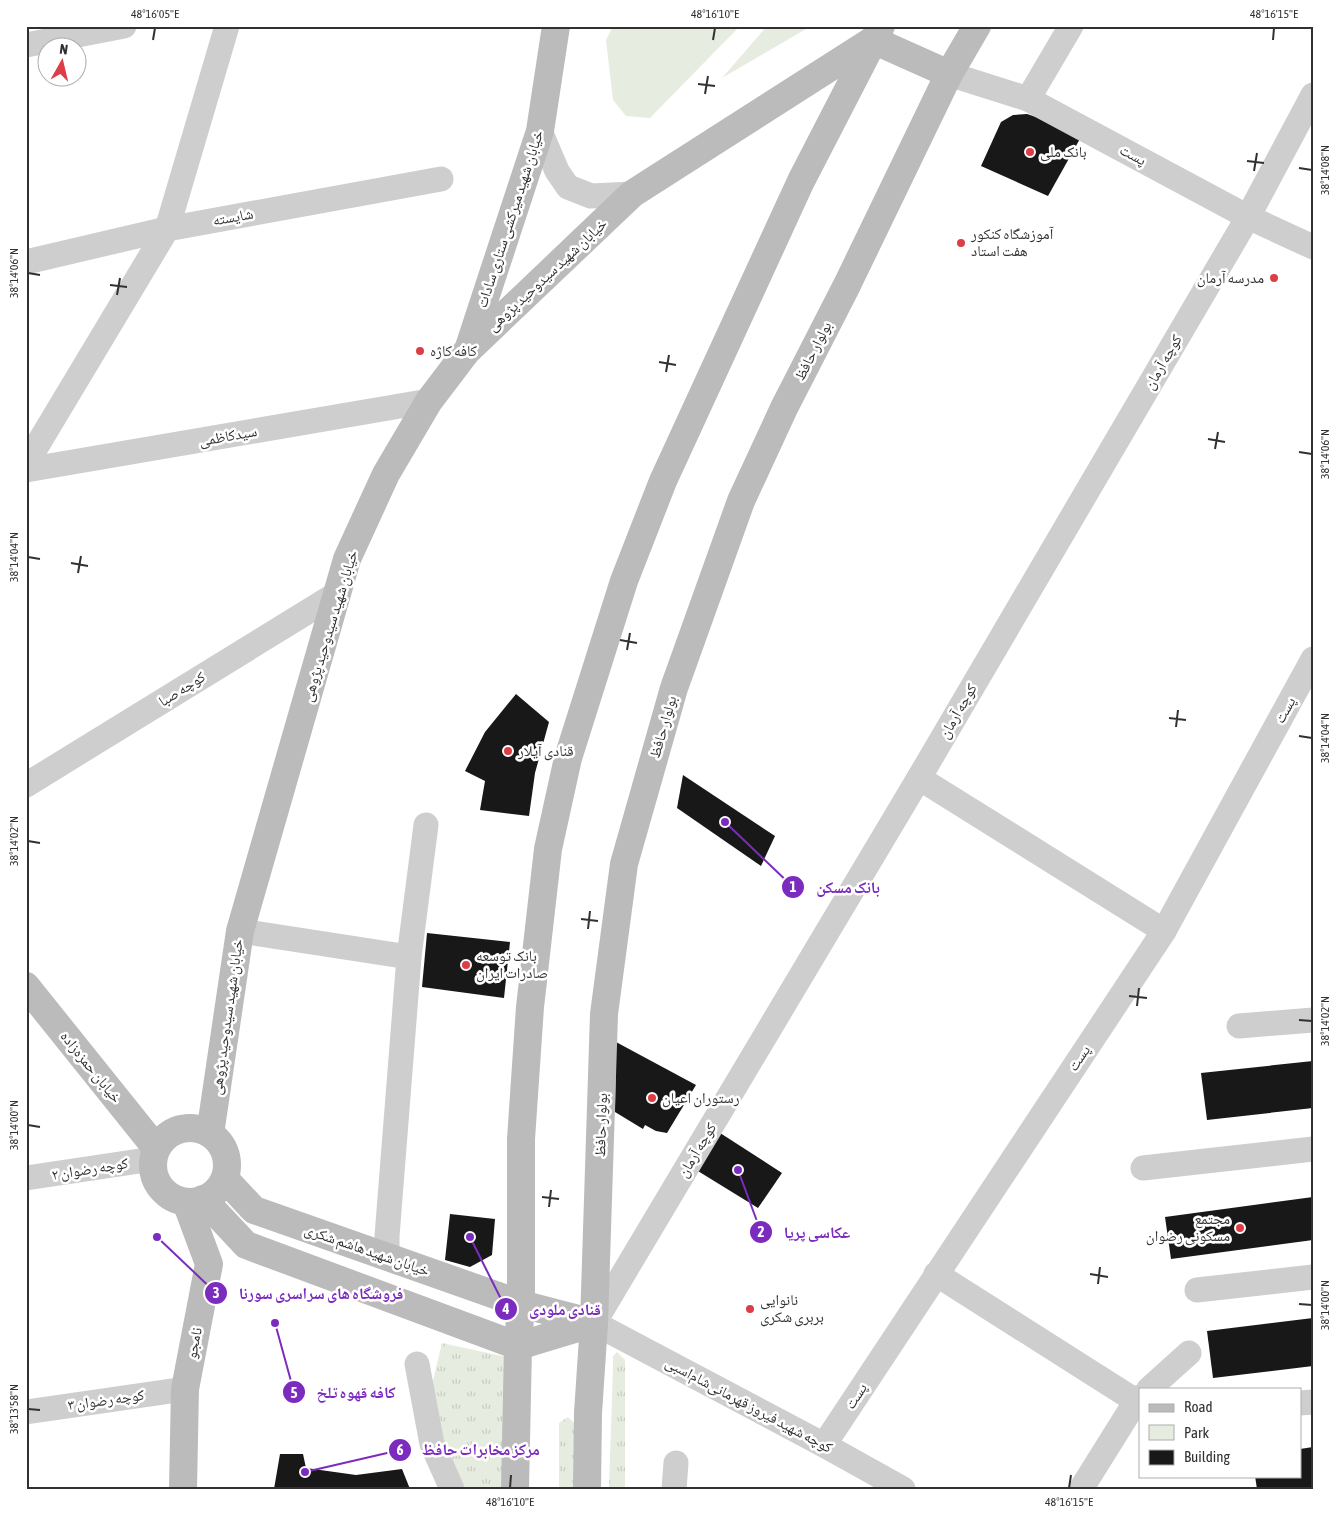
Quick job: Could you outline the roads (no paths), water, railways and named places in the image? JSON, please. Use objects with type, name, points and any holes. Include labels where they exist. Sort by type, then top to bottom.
[{"type":"street","points":[[26,45],[124,26]]},
{"type":"street","points":[[26,464],[167,229],[227,26]]},
{"type":"street","name":"خیابان شهید میرکشی ستاری سادات","points":[[467,350],[540,131],[556,26]]},
{"type":"street","name":"بولوار حافظ","points":[[587,1489],[588,1413],[594,1323],[604,1014],[624,864],[674,688],[741,501],[784,408],[847,285],[948,74],[976,26]]},
{"type":"street","points":[[1028,99],[1072,26]]},
{"type":"street","points":[[515,1489],[518,1346],[521,1304],[521,1139],[530,1007],[548,849],[568,758],[624,581],[663,481],[801,181],[877,33],[948,74]]},
{"type":"street","name":"خیابان شهید سیدوحید پژوهی","points":[[210,1134],[240,931],[347,560],[386,474],[429,401],[467,350],[632,194],[877,33]]},
{"type":"street","name":"پست","points":[[948,74],[1028,99],[1248,217],[1313,247]]},
{"type":"street","name":"کوچه آرمان","points":[[594,1323],[919,778],[1248,217],[1313,94]]},
{"type":"street","points":[[540,131],[557,171],[568,187],[590,196],[632,194]]},
{"type":"street","name":"شایسته","points":[[26,262],[167,229],[441,179]]},
{"type":"street","name":"سیدکاظمی","points":[[26,470],[429,401]]},
{"type":"street","name":"کوچه صبا","points":[[26,785],[338,593]]},
{"type":"street","name":"پست","points":[[824,1445],[1164,931],[1313,659]]},
{"type":"street","points":[[919,778],[1164,931]]},
{"type":"street","points":[[387,1257],[408,957],[426,825]]},
{"type":"street","points":[[240,931],[408,957]]},
{"type":"street","name":"خیابان حمزه‌زاده","points":[[26,986],[155,1154]]},
{"type":"street","points":[[1239,1026],[1313,1020]]},
{"type":"street","points":[[186,1128],[199,1129],[210,1134],[220,1142],[225,1154],[227,1166],[225,1179],[218,1190],[209,1197],[194,1201],[174,1199],[164,1192],[153,1172],[155,1154],[163,1139],[174,1131],[186,1128]]},
{"type":"street","points":[[1143,1168],[1313,1149]]},
{"type":"street","name":"کوچه رضوان ۲","points":[[26,1178],[155,1154]]},
{"type":"street","name":"خیابان شهید هاشم شکری","points":[[225,1179],[254,1210],[521,1304],[594,1323]]},
{"type":"street","points":[[194,1201],[246,1245],[518,1346],[594,1323]]},
{"type":"street","name":"نامجو","points":[[183,1489],[185,1389],[209,1264],[194,1201]]},
{"type":"street","points":[[936,1274],[1139,1393]]},
{"type":"street","points":[[1197,1290],[1313,1277]]},
{"type":"street","name":"کوچه شهید فیروز قهرمانی‌شام‌اسبی","points":[[594,1323],[903,1489]]},
{"type":"street","points":[[1150,1388],[1189,1353]]},
{"type":"street","points":[[417,1364],[432,1444],[452,1489]]},
{"type":"street","name":"کوچه رضوان ۳","points":[[26,1412],[185,1389]]},
{"type":"street","points":[[1081,1489],[1139,1400]]},
{"type":"street","points":[[674,1489],[676,1463]]},
{"type":"place","name":"بانک ملی","points":[[1030,152]]},
{"type":"place","name":"آموزشگاه کنکور هفت استاد","points":[[961,243]]},
{"type":"place","name":"مدرسه آرمان","points":[[1274,278]]},
{"type":"place","name":"کافه کاژه","points":[[420,351]]},
{"type":"place","name":"قنادی آیلار","points":[[508,751]]},
{"type":"place","name":"بانک مسکن","points":[[725,822]]},
{"type":"place","name":"بانک توسعه صادرات ایران","points":[[466,965]]},
{"type":"place","name":"رستوران اعیان","points":[[652,1098]]},
{"type":"place","name":"عکاسی پریا","points":[[738,1170]]},
{"type":"place","name":"مجتمع مسکونی رضوان","points":[[1240,1228]]},
{"type":"place","name":"فروشگاه های سراسری سورنا","points":[[157,1237]]},
{"type":"place","name":"قنادی ملودی","points":[[470,1237]]},
{"type":"place","name":"نانوایی بربری شکری","points":[[750,1309]]},
{"type":"place","name":"کافه قهوه تلخ","points":[[275,1323]]},
{"type":"place","name":"مرکز مخابرات حافظ","points":[[305,1472]]}]
